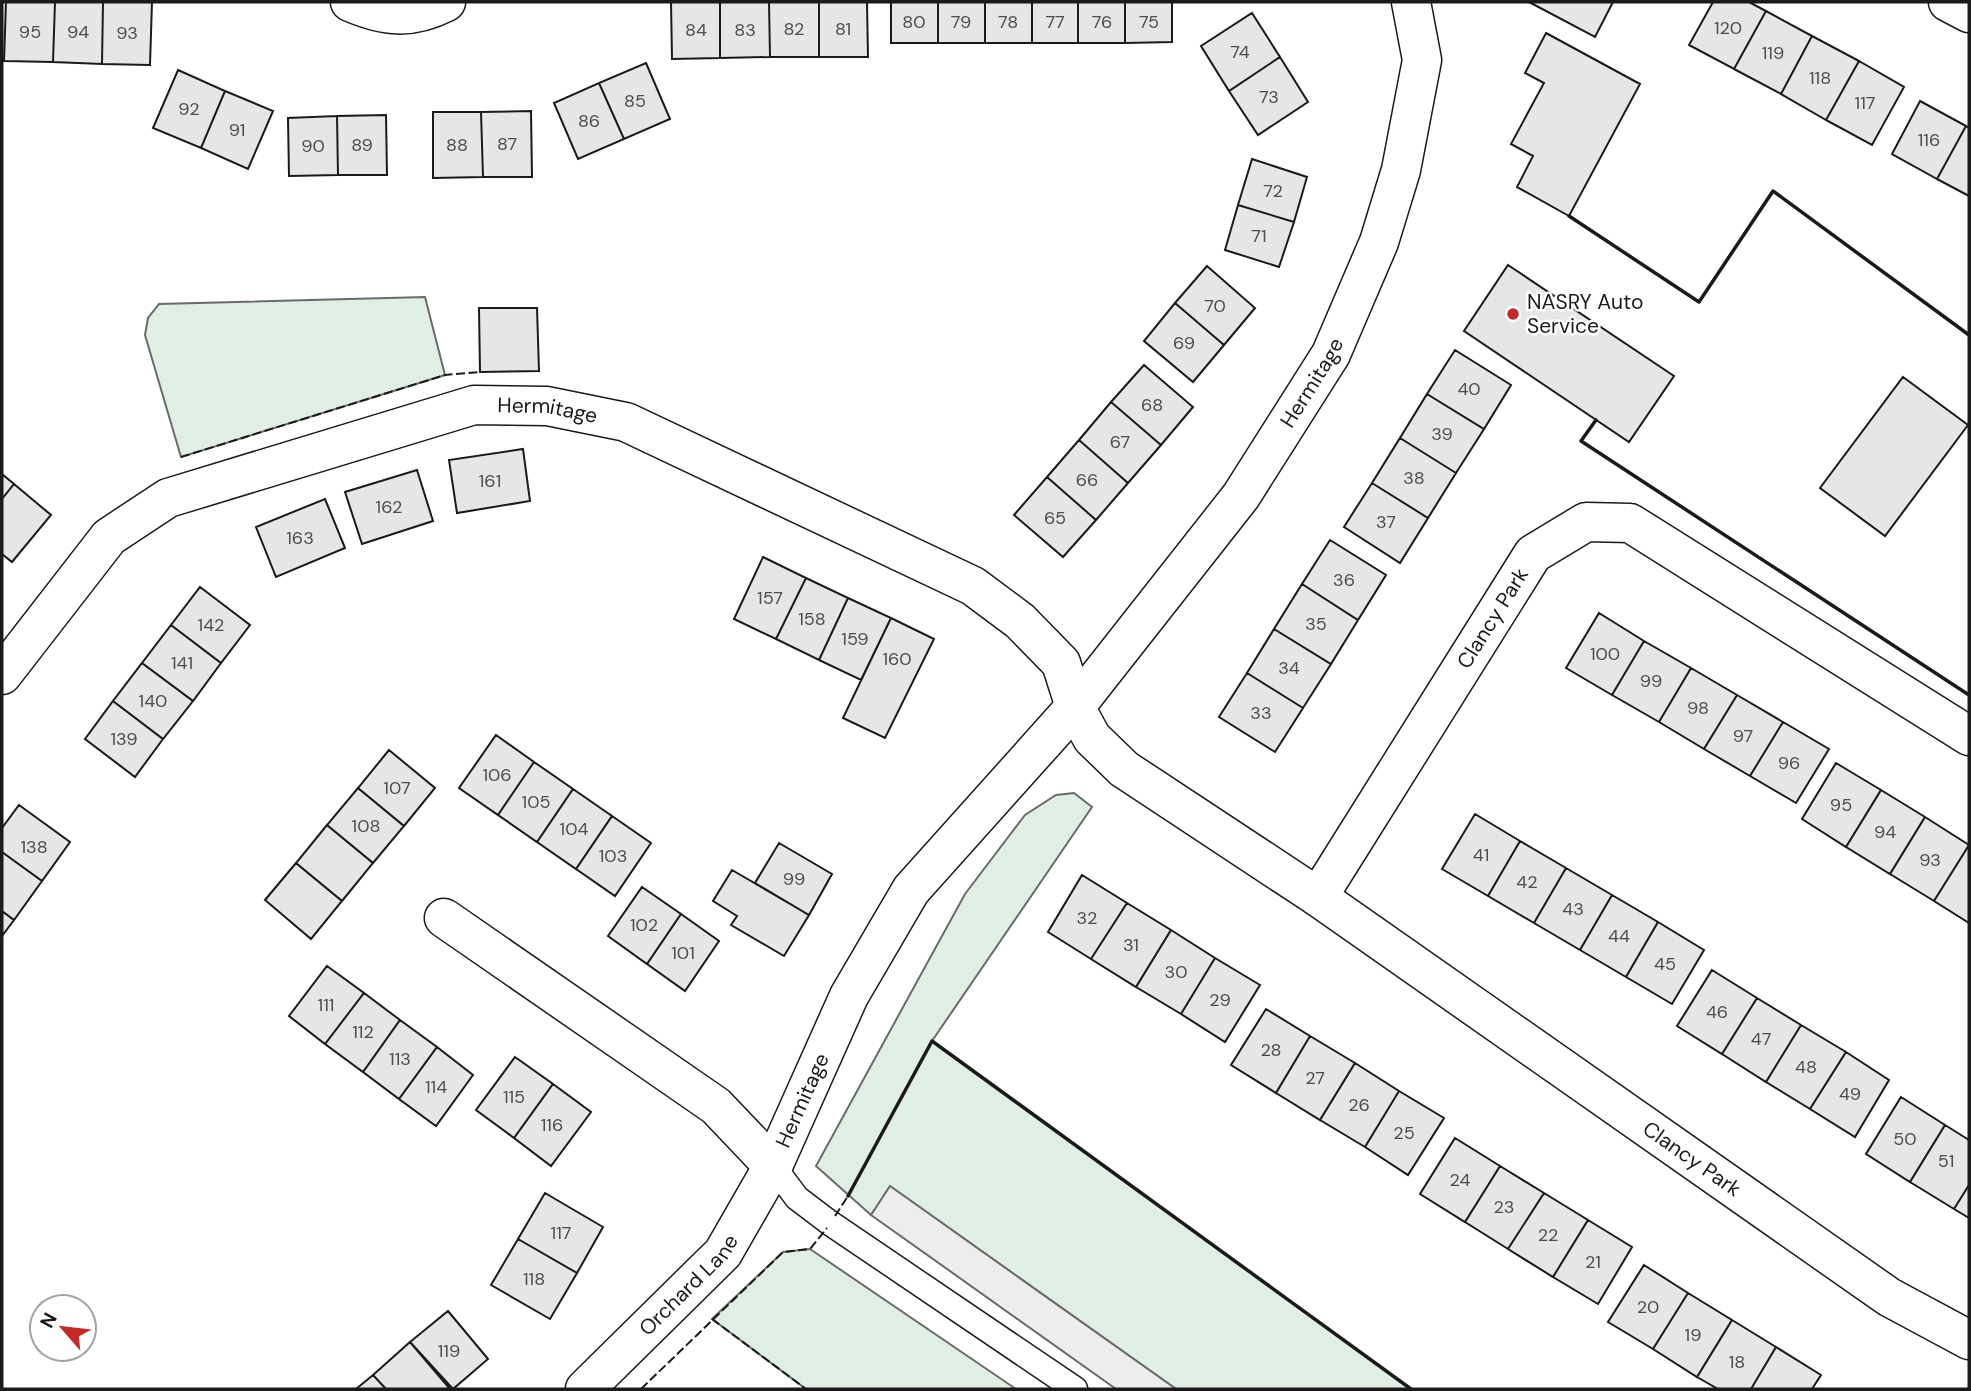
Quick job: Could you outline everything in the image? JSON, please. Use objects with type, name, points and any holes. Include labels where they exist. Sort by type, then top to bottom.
[{"type":"street","points":[[350,2],[373,12],[406,17],[446,2]]},
{"type":"street","name":"Hermitage","points":[[444,918],[716,1106],[773,1166],[849,996],[911,890],[1075,707],[1241,496],[1331,354],[1379,242],[1401,170],[1422,60],[1411,2]]},
{"type":"street","points":[[1948,2],[1969,13]]},
{"type":"street","name":"Hermitage","points":[[4,666],[109,537],[168,498],[474,405],[547,406],[626,422],[973,586],[1020,621],[1061,663],[1075,707]]},
{"type":"street","name":"Clancy Park","points":[[1318,897],[1533,554],[1586,522],[1630,523],[1969,736]]},
{"type":"street","name":"Clancy Park","points":[[1075,707],[1092,738],[1124,769],[1318,897],[1889,1297],[1969,1340]]},
{"type":"street","name":"Orchard Lane","points":[[585,1389],[723,1253],[773,1166]]},
{"type":"lane","points":[[773,1166],[797,1198],[830,1223],[1074,1389]]},
{"type":"green space","points":[[425,297],[445,375],[181,457],[145,335],[148,318],[159,304]]},
{"type":"green space","points":[[1074,793],[1092,807],[932,1041],[1411,1389],[1176,1389],[891,1187],[871,1215],[816,1166],[965,894],[1025,815],[1056,795]]},
{"type":"green space","points":[[810,1249],[1016,1389],[806,1389],[712,1319],[783,1252]]},
{"type":"shaded area","points":[[890,1186],[1176,1389],[1116,1389],[871,1215]]},
{"type":"building","points":[[2,2],[6,2],[4,61],[2,61]]},
{"type":"building","points":[[6,2],[55,2],[53,62],[4,61]]},
{"type":"building","points":[[55,2],[103,2],[102,64],[53,62]]},
{"type":"building","points":[[103,2],[152,2],[150,65],[102,64]]},
{"type":"building","points":[[671,2],[720,2],[720,58],[672,59]]},
{"type":"building","points":[[720,2],[769,2],[770,57],[720,58]]},
{"type":"building","points":[[769,2],[819,2],[819,57],[770,57]]},
{"type":"building","points":[[819,2],[867,2],[868,57],[819,57]]},
{"type":"building","points":[[891,2],[938,2],[938,43],[891,43]]},
{"type":"building","points":[[938,2],[985,2],[985,43],[938,43]]},
{"type":"building","points":[[985,2],[1032,2],[1032,43],[985,43]]},
{"type":"building","points":[[1032,2],[1078,2],[1078,43],[1032,43]]},
{"type":"building","points":[[1078,2],[1125,2],[1125,43],[1078,43]]},
{"type":"building","points":[[1125,2],[1172,2],[1172,42],[1125,43]]},
{"type":"building","points":[[1529,2],[1613,2],[1595,37]]},
{"type":"building","points":[[1713,2],[1749,2],[1766,11],[1734,69],[1689,45]]},
{"type":"building","points":[[1766,11],[1812,36],[1781,94],[1734,69]]},
{"type":"building","points":[[1252,13],[1280,57],[1229,91],[1201,46]]},
{"type":"building","points":[[1546,33],[1640,84],[1569,216],[1517,187],[1533,156],[1511,144],[1544,83],[1525,73]]},
{"type":"building","points":[[1812,36],[1859,61],[1826,120],[1781,94]]},
{"type":"building","points":[[1280,57],[1308,102],[1258,135],[1229,91]]},
{"type":"building","points":[[1859,61],[1904,87],[1872,145],[1826,120]]},
{"type":"building","points":[[646,63],[670,119],[624,139],[599,83]]},
{"type":"building","points":[[178,70],[225,91],[201,148],[153,128]]},
{"type":"building","points":[[599,83],[624,139],[578,159],[554,103]]},
{"type":"building","points":[[225,91],[273,111],[248,169],[201,148]]},
{"type":"building","points":[[1920,101],[1966,126],[1937,179],[1892,154]]},
{"type":"building","points":[[531,111],[532,177],[483,177],[481,112]]},
{"type":"building","points":[[433,112],[481,112],[483,177],[433,178]]},
{"type":"building","points":[[386,115],[387,175],[338,175],[337,116]]},
{"type":"building","points":[[337,116],[338,175],[289,176],[288,118]]},
{"type":"building","points":[[1966,126],[1969,128],[1969,196],[1937,179]]},
{"type":"building","points":[[1252,159],[1307,177],[1294,222],[1238,205]]},
{"type":"building","points":[[1238,205],[1294,222],[1279,267],[1225,250]]},
{"type":"building","points":[[1508,265],[1674,376],[1629,442],[1464,331]]},
{"type":"building","points":[[1207,266],[1255,308],[1224,345],[1175,303]]},
{"type":"building","points":[[1175,303],[1224,345],[1193,382],[1144,341]]},
{"type":"building","points":[[479,308],[537,308],[539,371],[480,372]]},
{"type":"building","points":[[1455,350],[1511,385],[1484,429],[1427,394]]},
{"type":"building","points":[[1144,365],[1193,407],[1161,445],[1111,402]]},
{"type":"building","points":[[1903,377],[1968,425],[1885,536],[1820,488]]},
{"type":"building","points":[[1427,394],[1484,429],[1456,473],[1400,438]]},
{"type":"building","points":[[1111,402],[1161,445],[1128,483],[1079,440]]},
{"type":"building","points":[[1400,438],[1456,473],[1428,518],[1372,483]]},
{"type":"building","points":[[1079,440],[1128,483],[1096,520],[1047,477]]},
{"type":"building","points":[[523,449],[530,501],[457,513],[449,460]]},
{"type":"building","points":[[417,470],[433,521],[362,544],[345,492]]},
{"type":"building","points":[[2,474],[14,484],[2,499]]},
{"type":"building","points":[[1047,477],[1096,520],[1063,557],[1014,515]]},
{"type":"building","points":[[1372,483],[1428,518],[1400,563],[1344,527]]},
{"type":"building","points":[[14,484],[51,515],[12,562],[2,554],[2,499]]},
{"type":"building","points":[[325,499],[345,548],[276,577],[256,527]]},
{"type":"building","points":[[1330,540],[1386,575],[1358,620],[1302,584]]},
{"type":"building","points":[[763,557],[806,578],[776,639],[734,619]]},
{"type":"building","points":[[806,578],[848,598],[819,660],[776,639]]},
{"type":"building","points":[[1302,584],[1358,620],[1331,664],[1274,629]]},
{"type":"building","points":[[200,587],[250,625],[221,663],[171,625]]},
{"type":"building","points":[[848,598],[891,618],[861,680],[819,660]]},
{"type":"building","points":[[1599,613],[1644,641],[1612,695],[1566,668]]},
{"type":"building","points":[[891,618],[934,639],[885,738],[843,718]]},
{"type":"building","points":[[171,625],[221,663],[193,701],[142,663]]},
{"type":"building","points":[[1274,629],[1331,664],[1303,708],[1247,673]]},
{"type":"building","points":[[1644,641],[1691,668],[1659,722],[1612,695]]},
{"type":"building","points":[[142,663],[193,701],[163,739],[113,701]]},
{"type":"building","points":[[1691,668],[1737,695],[1704,749],[1659,722]]},
{"type":"building","points":[[1247,673],[1303,708],[1275,752],[1219,717]]},
{"type":"building","points":[[1737,695],[1783,722],[1750,776],[1704,749]]},
{"type":"building","points":[[113,701],[163,739],[135,777],[85,739]]},
{"type":"building","points":[[1783,722],[1829,749],[1796,803],[1750,776]]},
{"type":"building","points":[[496,735],[534,762],[498,815],[459,788]]},
{"type":"building","points":[[389,750],[435,788],[404,826],[358,788]]},
{"type":"building","points":[[534,762],[573,789],[537,842],[498,815]]},
{"type":"building","points":[[1836,763],[1881,790],[1846,847],[1802,819]]},
{"type":"building","points":[[358,788],[404,826],[373,863],[327,825]]},
{"type":"building","points":[[573,789],[612,816],[576,869],[537,842]]},
{"type":"building","points":[[1881,790],[1925,817],[1890,874],[1846,847]]},
{"type":"building","points":[[19,805],[70,842],[42,881],[2,852],[2,828]]},
{"type":"building","points":[[1475,814],[1520,841],[1488,896],[1442,869]]},
{"type":"building","points":[[612,816],[651,843],[615,896],[576,869]]},
{"type":"building","points":[[1925,817],[1969,845],[1934,901],[1890,874]]},
{"type":"building","points":[[327,825],[373,863],[342,901],[296,863]]},
{"type":"building","points":[[1520,841],[1566,868],[1534,923],[1488,896]]},
{"type":"building","points":[[779,843],[832,874],[809,915],[755,883]]},
{"type":"building","points":[[1969,845],[1969,923],[1934,901]]},
{"type":"building","points":[[2,852],[42,881],[14,920],[2,911]]},
{"type":"building","points":[[296,863],[342,901],[311,939],[265,900]]},
{"type":"building","points":[[1566,868],[1612,895],[1580,950],[1534,923]]},
{"type":"building","points":[[732,870],[809,915],[784,956],[731,925],[737,916],[713,901]]},
{"type":"building","points":[[1082,875],[1127,903],[1091,959],[1048,932]]},
{"type":"building","points":[[642,887],[681,914],[647,964],[608,936]]},
{"type":"building","points":[[1612,895],[1658,922],[1626,977],[1580,950]]},
{"type":"building","points":[[1127,903],[1171,930],[1136,987],[1091,959]]},
{"type":"building","points":[[2,911],[14,920],[2,936]]},
{"type":"building","points":[[681,914],[719,941],[685,991],[647,964]]},
{"type":"building","points":[[1658,922],[1704,950],[1672,1004],[1626,977]]},
{"type":"building","points":[[1171,930],[1215,958],[1181,1014],[1136,987]]},
{"type":"building","points":[[1215,958],[1260,985],[1225,1042],[1181,1014]]},
{"type":"building","points":[[327,966],[364,993],[325,1044],[289,1016]]},
{"type":"building","points":[[1712,970],[1757,998],[1722,1054],[1677,1026]]},
{"type":"building","points":[[364,993],[400,1020],[363,1072],[325,1044]]},
{"type":"building","points":[[1757,998],[1801,1025],[1766,1082],[1722,1054]]},
{"type":"building","points":[[1266,1009],[1310,1036],[1276,1093],[1231,1065]]},
{"type":"building","points":[[400,1020],[437,1047],[399,1099],[363,1072]]},
{"type":"building","points":[[1801,1025],[1846,1052],[1810,1109],[1766,1082]]},
{"type":"building","points":[[1310,1036],[1355,1063],[1320,1120],[1276,1093]]},
{"type":"building","points":[[437,1047],[473,1075],[436,1126],[399,1099]]},
{"type":"building","points":[[1846,1052],[1889,1080],[1855,1137],[1810,1109]]},
{"type":"building","points":[[515,1057],[553,1084],[514,1138],[476,1110]]},
{"type":"building","points":[[1355,1063],[1399,1091],[1365,1147],[1320,1120]]},
{"type":"building","points":[[553,1084],[591,1112],[551,1166],[514,1138]]},
{"type":"building","points":[[1399,1091],[1444,1118],[1408,1175],[1365,1147]]},
{"type":"building","points":[[1901,1097],[1945,1125],[1910,1182],[1866,1154]]},
{"type":"building","points":[[1945,1125],[1969,1140],[1969,1185],[1954,1209],[1910,1182]]},
{"type":"building","points":[[1455,1138],[1500,1166],[1465,1222],[1420,1194]]},
{"type":"building","points":[[1500,1166],[1544,1193],[1508,1249],[1465,1222]]},
{"type":"building","points":[[1969,1185],[1969,1218],[1954,1209]]},
{"type":"building","points":[[545,1193],[603,1227],[577,1273],[518,1239]]},
{"type":"building","points":[[1544,1193],[1588,1220],[1553,1277],[1508,1249]]},
{"type":"building","points":[[1588,1220],[1632,1247],[1598,1304],[1553,1277]]},
{"type":"building","points":[[518,1239],[577,1273],[550,1319],[491,1285]]},
{"type":"building","points":[[1644,1265],[1688,1293],[1653,1349],[1608,1322]]},
{"type":"building","points":[[1688,1293],[1732,1320],[1697,1377],[1653,1349]]},
{"type":"building","points":[[448,1311],[488,1359],[453,1389],[410,1342]]},
{"type":"building","points":[[1732,1320],[1776,1347],[1751,1389],[1718,1389],[1697,1377]]},
{"type":"building","points":[[410,1342],[450,1389],[386,1389],[373,1375]]},
{"type":"building","points":[[1776,1347],[1821,1375],[1812,1389],[1751,1389]]},
{"type":"building","points":[[373,1375],[386,1389],[356,1389]]},
{"type":"fence","points":[[181,457],[445,375],[480,372]]},
{"type":"fence","points":[[835,1216],[848,1196]]},
{"type":"fence","points":[[641,1389],[783,1252],[810,1249],[827,1228]]},
{"type":"fence","points":[[712,1319],[806,1389]]},
{"type":"wall","points":[[1569,216],[1699,302],[1773,191],[1969,335]]},
{"type":"wall","points":[[1596,420],[1581,441],[1969,695]]},
{"type":"wall","points":[[848,1196],[932,1041],[1411,1389]]},
{"type":"place","name":"NASRY Auto Service","points":[[1513,314]]}]
